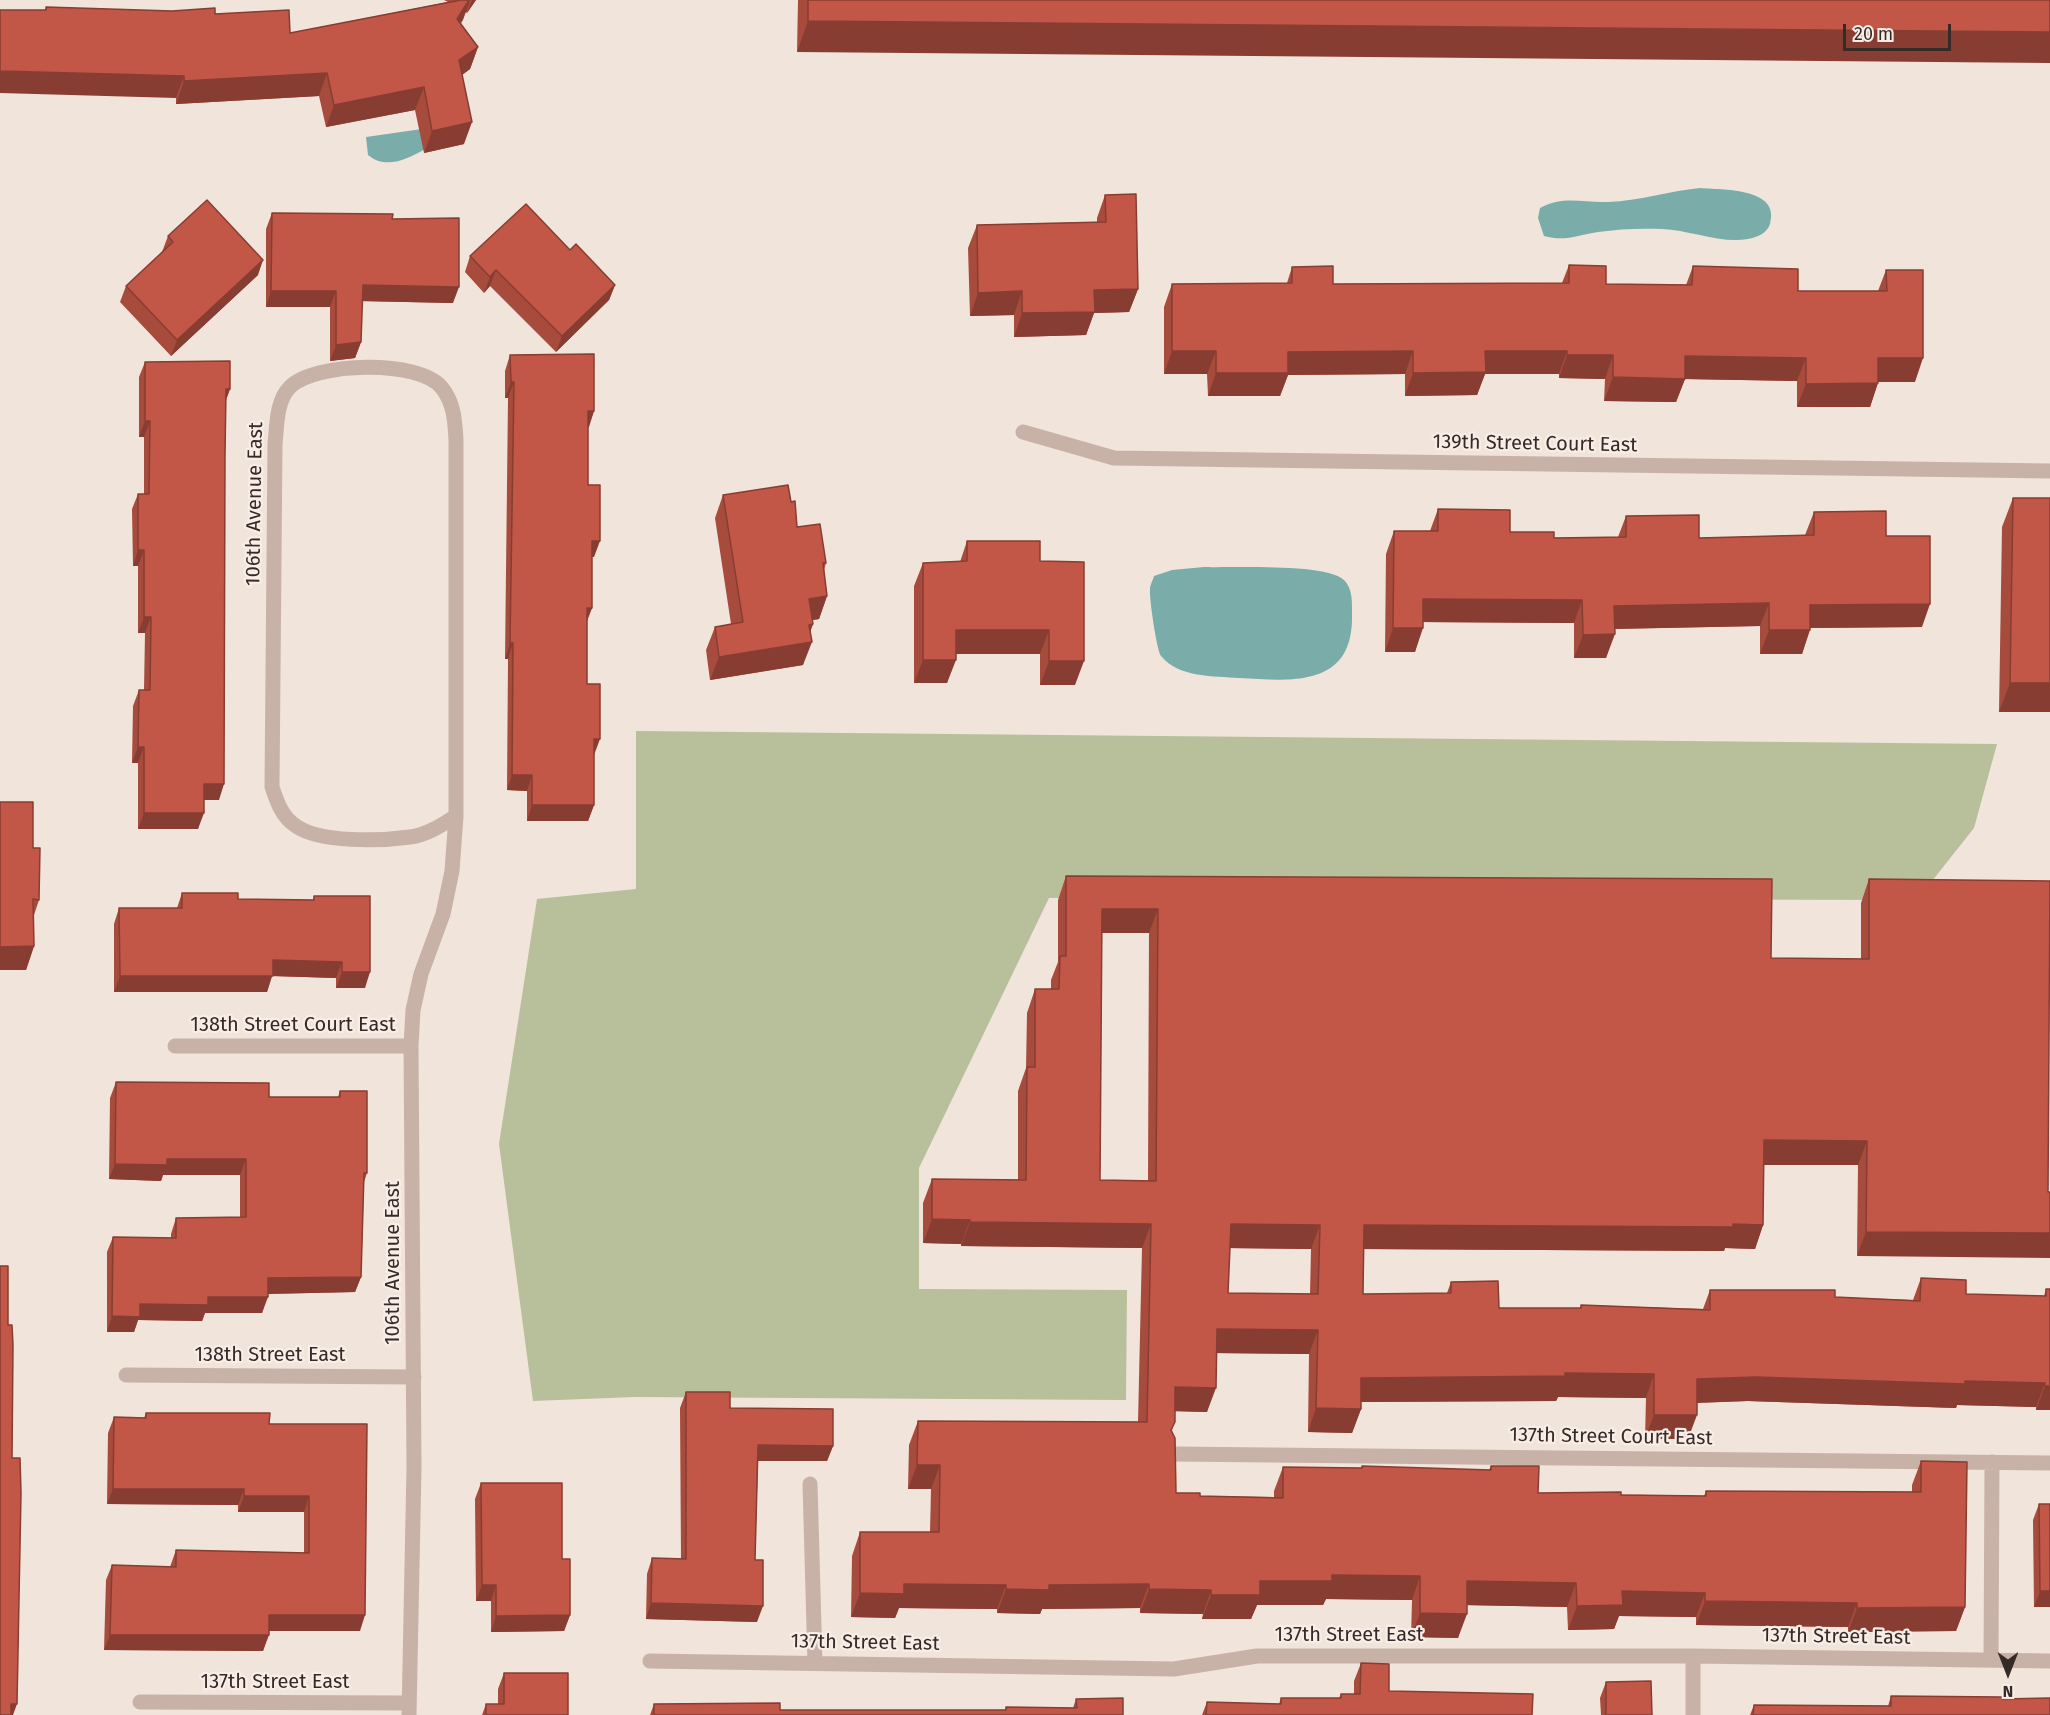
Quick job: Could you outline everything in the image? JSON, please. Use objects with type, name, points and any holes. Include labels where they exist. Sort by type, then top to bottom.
[{"type":"street","name":"106th Avenue East","points":[[409,1709],[414,1377],[411,1046],[413,1010],[421,974],[443,914],[452,871],[456,816],[456,440],[454,410],[441,386],[415,373],[366,365],[316,374],[290,387],[278,412],[275,444],[272,787],[280,810],[296,826],[316,834],[340,838],[411,837],[432,830],[456,816]]},
{"type":"street","name":"139th Street Court East","points":[[1023,432],[1114,458],[2050,471]]},
{"type":"street","name":"138th Street Court East","points":[[176,1046],[411,1046]]},
{"type":"street","name":"138th Street East","points":[[126,1375],[414,1377]]},
{"type":"street","name":"137th Street Court East","points":[[1172,1454],[2050,1462]]},
{"type":"street","points":[[1991,1660],[1992,1462]]},
{"type":"street","points":[[810,1484],[815,1663]]},
{"type":"street","name":"137th Street East","points":[[650,1661],[1174,1669],[1257,1656],[1693,1656],[2050,1661]]},
{"type":"street","points":[[1693,1656],[1693,1715]]},
{"type":"street","name":"137th Street East","points":[[140,1702],[409,1709]]},
{"type":"green space","points":[[636,731],[1997,744],[1974,828],[1917,900],[1049,898],[919,1168],[919,1289],[1127,1290],[1126,1400],[634,1397],[533,1401],[499,1144],[537,899],[636,889]]},
{"type":"water","points":[[422,129],[425,149],[411,156],[397,161],[382,162],[368,155],[366,137]]},
{"type":"water","points":[[1700,188],[1747,193],[1758,197],[1767,203],[1771,212],[1769,227],[1759,236],[1738,240],[1673,230],[1646,229],[1622,229],[1551,238],[1544,236],[1538,218],[1540,208],[1557,202],[1620,201]]},
{"type":"water","points":[[1204,567],[1299,569],[1318,571],[1344,580],[1350,592],[1352,614],[1350,638],[1343,656],[1331,668],[1316,675],[1279,680],[1197,674],[1168,663],[1159,652],[1150,586],[1154,576],[1172,570]]},
{"type":"building","points":[[469,0],[457,19],[478,47],[459,60],[472,122],[432,131],[424,87],[334,105],[327,73],[184,81],[184,76],[0,71],[0,10],[46,10],[46,7],[172,11],[215,8],[215,14],[289,10],[290,33]]},
{"type":"building","points":[[808,0],[2050,0],[2050,32],[808,21]]},
{"type":"building","points":[[1136,194],[1138,289],[1094,290],[1095,312],[1022,313],[1022,291],[978,293],[977,225],[1106,222],[1105,195]]},
{"type":"building","points":[[207,200],[263,260],[177,340],[126,286],[173,242],[168,236]]},
{"type":"building","points":[[526,204],[570,250],[576,244],[615,285],[562,336],[496,270],[490,277],[470,256]]},
{"type":"building","points":[[272,213],[393,214],[392,219],[459,218],[459,287],[363,285],[361,342],[336,345],[336,291],[271,291]]},
{"type":"building","points":[[1569,265],[1606,266],[1606,284],[1692,285],[1693,266],[1798,269],[1798,291],[1887,291],[1886,270],[1923,270],[1923,358],[1878,358],[1878,383],[1806,384],[1806,358],[1685,356],[1685,379],[1613,377],[1613,355],[1567,355],[1567,351],[1485,351],[1486,372],[1413,373],[1413,351],[1288,352],[1288,373],[1216,373],[1216,351],[1172,351],[1172,284],[1292,283],[1292,267],[1333,266],[1333,284],[1569,283]]},
{"type":"building","points":[[594,354],[594,411],[588,411],[588,485],[600,485],[600,541],[592,541],[592,608],[587,608],[587,684],[600,684],[600,739],[594,739],[594,805],[532,805],[532,775],[512,775],[513,643],[510,643],[514,382],[511,382],[510,355]]},
{"type":"building","points":[[230,361],[230,389],[226,389],[225,455],[224,784],[204,784],[204,813],[144,813],[144,747],[138,747],[139,690],[150,690],[151,617],[144,617],[144,550],[138,550],[138,494],[149,494],[150,421],[145,421],[145,362]]},
{"type":"building","points":[[788,485],[791,502],[795,501],[797,527],[820,524],[826,563],[823,563],[827,596],[809,599],[813,624],[809,625],[812,642],[719,657],[715,627],[743,622],[723,495]]},
{"type":"building","points":[[2013,498],[2050,498],[2050,683],[2010,683]]},
{"type":"building","points":[[1438,509],[1510,510],[1510,532],[1554,532],[1554,538],[1626,537],[1626,516],[1699,515],[1699,538],[1814,535],[1814,512],[1886,511],[1886,536],[1930,536],[1930,604],[1810,605],[1810,630],[1769,630],[1769,603],[1614,606],[1615,634],[1583,635],[1582,600],[1423,599],[1423,628],[1393,628],[1394,531],[1438,531]]},
{"type":"building","points":[[967,541],[1040,541],[1040,561],[1084,562],[1084,661],[1049,661],[1049,630],[956,630],[956,660],[923,660],[923,563],[967,561]]},
{"type":"building","points":[[0,802],[33,802],[33,848],[40,848],[39,900],[33,899],[34,946],[0,947]]},
{"type":"building","points":[[1066,876],[1772,879],[1771,958],[1869,959],[1869,879],[2050,881],[2048,1192],[2050,1192],[2050,1233],[1866,1232],[1867,1141],[1764,1140],[1763,1225],[1733,1224],[1733,1227],[1364,1225],[1363,1294],[1451,1293],[1451,1282],[1498,1281],[1499,1308],[1581,1308],[1581,1305],[1710,1310],[1710,1290],[1835,1290],[1835,1297],[1920,1301],[1921,1278],[1966,1280],[1966,1294],[2046,1296],[2046,1289],[2050,1289],[2050,1386],[2045,1386],[2045,1383],[1965,1381],[1965,1384],[1756,1377],[1697,1379],[1697,1415],[1654,1415],[1654,1374],[1565,1373],[1565,1376],[1361,1378],[1361,1409],[1316,1408],[1318,1330],[1217,1329],[1216,1388],[1175,1387],[1175,1422],[1171,1430],[1175,1438],[1176,1493],[1200,1493],[1200,1496],[1283,1498],[1283,1467],[1362,1468],[1362,1466],[1491,1470],[1491,1466],[1539,1466],[1538,1493],[1621,1492],[1621,1495],[1706,1496],[1706,1491],[1921,1492],[1921,1461],[1967,1462],[1965,1607],[1857,1608],[1857,1603],[1705,1601],[1705,1593],[1622,1591],[1623,1605],[1577,1606],[1576,1583],[1467,1581],[1467,1614],[1420,1613],[1420,1576],[1332,1575],[1332,1581],[1260,1581],[1260,1595],[1211,1595],[1211,1590],[1149,1589],[1149,1584],[1049,1585],[1049,1590],[1006,1589],[1006,1585],[904,1584],[904,1594],[860,1593],[860,1532],[939,1532],[940,1465],[917,1465],[918,1421],[1147,1422],[1151,1224],[970,1222],[970,1220],[932,1219],[932,1179],[1026,1180],[1027,1067],[1035,1067],[1035,989],[1059,989],[1060,956],[1066,956]],"holes":[[[1102,909],[1158,909],[1156,1181],[1100,1180]],[[1231,1224],[1320,1225],[1318,1294],[1228,1293]]]},
{"type":"building","points":[[182,893],[238,893],[238,899],[314,900],[314,896],[370,896],[370,972],[342,972],[342,962],[273,960],[273,976],[120,976],[119,908],[182,908]]},
{"type":"building","points":[[116,1082],[269,1083],[269,1097],[340,1097],[340,1091],[367,1091],[367,1173],[364,1173],[361,1277],[268,1278],[268,1297],[208,1297],[208,1305],[140,1304],[140,1317],[112,1316],[113,1237],[176,1238],[176,1218],[246,1217],[246,1159],[167,1159],[167,1165],[115,1164]]},
{"type":"building","points":[[0,1266],[8,1266],[8,1325],[12,1325],[13,1345],[12,1458],[20,1458],[21,1493],[17,1704],[11,1704],[11,1715],[0,1715]]},
{"type":"building","points":[[686,1392],[730,1392],[730,1408],[833,1409],[833,1446],[758,1445],[755,1560],[763,1560],[763,1606],[651,1603],[652,1558],[686,1559]]},
{"type":"building","points":[[146,1413],[270,1413],[269,1424],[367,1424],[365,1615],[269,1615],[269,1635],[110,1635],[112,1565],[176,1567],[176,1550],[309,1553],[309,1496],[244,1496],[244,1489],[113,1489],[114,1417],[146,1418]]},
{"type":"building","points":[[481,1483],[562,1483],[562,1559],[570,1559],[570,1615],[496,1616],[496,1585],[482,1585]]},
{"type":"building","points":[[2039,1504],[2050,1504],[2050,1591],[2040,1591]]},
{"type":"building","points":[[1361,1663],[1389,1664],[1389,1691],[1533,1694],[1532,1715],[1206,1715],[1207,1702],[1281,1704],[1281,1698],[1341,1698],[1341,1694],[1360,1694]]},
{"type":"building","points":[[504,1673],[568,1673],[568,1715],[486,1715],[486,1704],[504,1704]]},
{"type":"building","points":[[1651,1681],[1652,1715],[1606,1715],[1606,1682]]},
{"type":"building","points":[[1891,1696],[2050,1698],[2050,1715],[1753,1715],[1754,1705],[1891,1706]]},
{"type":"building","points":[[1123,1698],[1123,1715],[654,1715],[654,1704],[780,1703],[780,1710],[1006,1710],[1006,1707],[1077,1708],[1076,1699]]}]
